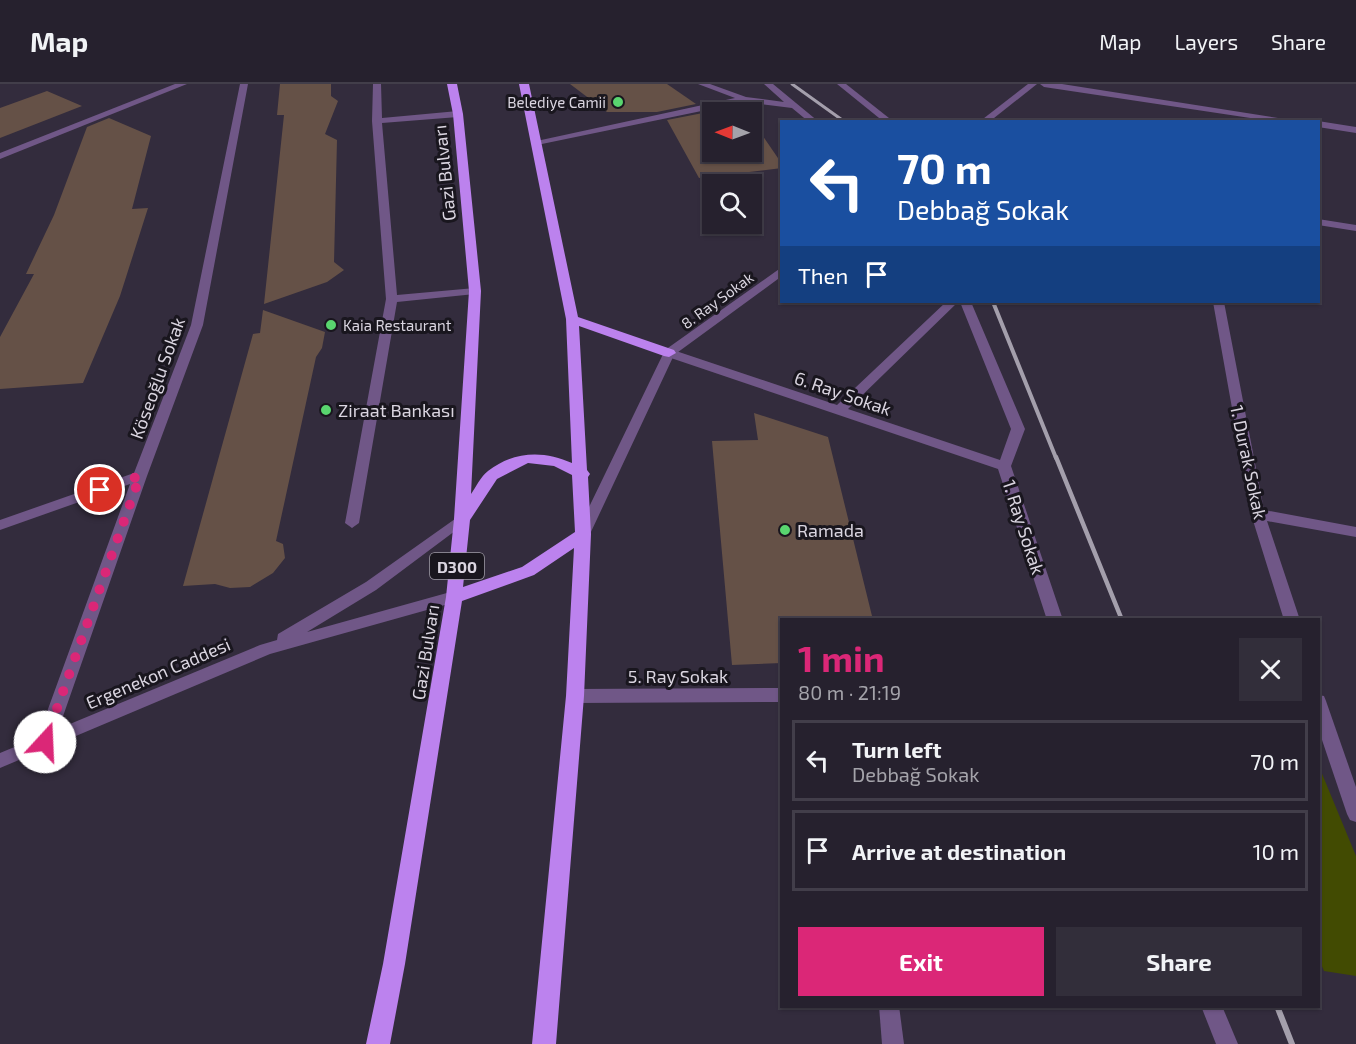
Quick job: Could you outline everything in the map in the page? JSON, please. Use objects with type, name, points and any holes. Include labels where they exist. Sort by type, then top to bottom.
[{"type":"highway","name":"Gazi Bulvarı","points":[[378,1044],[394,964],[454,597],[462,519],[475,291],[458,114],[452,84]]},
{"type":"highway","points":[[524,84],[572,319],[584,534],[575,696],[544,1044]]},
{"type":"highway","points":[[572,319],[669,353]]},
{"type":"highway","points":[[462,519],[492,475],[526,458],[556,462],[582,474]]},
{"type":"highway","points":[[454,597],[528,571],[584,534]]},
{"type":"street","points":[[0,156],[183,84]]},
{"type":"street","name":"Köseoğlu Sokak","points":[[45,742],[140,476],[197,325],[244,84]]},
{"type":"street","points":[[352,523],[392,299],[377,121],[377,84]]},
{"type":"street","points":[[702,84],[745,99],[796,106]]},
{"type":"street","points":[[768,84],[813,120]]},
{"type":"street","points":[[841,84],[887,120]]},
{"type":"street","points":[[986,120],[1034,84]]},
{"type":"street","points":[[1044,84],[1286,120]]},
{"type":"street","points":[[537,142],[745,99]]},
{"type":"street","points":[[377,121],[458,114]]},
{"type":"street","points":[[1320,124],[1356,130]]},
{"type":"street","points":[[1320,222],[1356,228]]},
{"type":"street","name":"8. Ray Sokak","points":[[669,353],[780,271]]},
{"type":"street","points":[[392,299],[475,291]]},
{"type":"street","points":[[839,410],[951,303]]},
{"type":"street","name":"1. Ray Sokak","points":[[966,303],[1018,429],[1004,466],[1054,618]]},
{"type":"street","name":"1. Durak Sokak","points":[[1218,303],[1258,514],[1291,618]]},
{"type":"street","points":[[584,534],[669,353]]},
{"type":"street","name":"6. Ray Sokak","points":[[669,353],[1004,466]]},
{"type":"street","points":[[0,525],[140,476]]},
{"type":"street","points":[[1258,514],[1356,532]]},
{"type":"street","points":[[266,649],[371,586],[462,519]]},
{"type":"street","points":[[266,649],[454,597]]},
{"type":"street","name":"Ergenekon Caddesi","points":[[0,761],[266,649]]},
{"type":"street","name":"5. Ray Sokak","points":[[575,696],[780,695]]},
{"type":"street","points":[[1320,707],[1356,814]]},
{"type":"street","points":[[889,1008],[893,1044]]},
{"type":"street","points":[[1212,1008],[1227,1044]]},
{"type":"green space","points":[[1320,769],[1356,856],[1356,976],[1324,971],[1320,961]]},
{"type":"building","points":[[280,84],[331,84],[331,96],[338,101],[325,134],[337,140],[334,262],[344,270],[327,282],[264,304],[284,115],[277,115]]},
{"type":"building","name":"Belediye Camii","points":[[570,84],[667,84],[696,104],[657,112],[607,112]]},
{"type":"building","points":[[47,91],[82,106],[0,138],[0,108]]},
{"type":"building","points":[[702,113],[702,162],[762,162],[762,135],[780,161],[780,168],[732,174],[702,174],[702,178],[699,178],[667,120]]},
{"type":"building","points":[[109,118],[151,136],[132,209],[148,208],[120,296],[83,383],[0,389],[0,337],[34,274],[26,274],[54,215],[87,127]]},
{"type":"building","points":[[263,310],[325,332],[322,348],[316,357],[276,541],[283,544],[285,558],[273,573],[250,587],[230,588],[215,584],[183,586],[253,334],[260,333]]},
{"type":"building","name":"Ramada","points":[[754,413],[828,437],[873,618],[780,618],[780,663],[732,665],[712,441],[758,440]]},
{"type":"railway","points":[[792,84],[842,120]]},
{"type":"railway","points":[[993,303],[1056,458]]},
{"type":"railway","points":[[1056,457],[1121,618]]},
{"type":"railway","points":[[1278,1008],[1292,1044]]},
{"type":"place","name":"Belediye Camii","points":[[618,102]]},
{"type":"place","name":"Kaia Restaurant","points":[[331,325]]},
{"type":"place","name":"Ziraat Bankası","points":[[326,410]]},
{"type":"place","name":"Ramada","points":[[785,530]]},
{"type":"route","points":[[45,742],[140,476],[100,490]]}]
